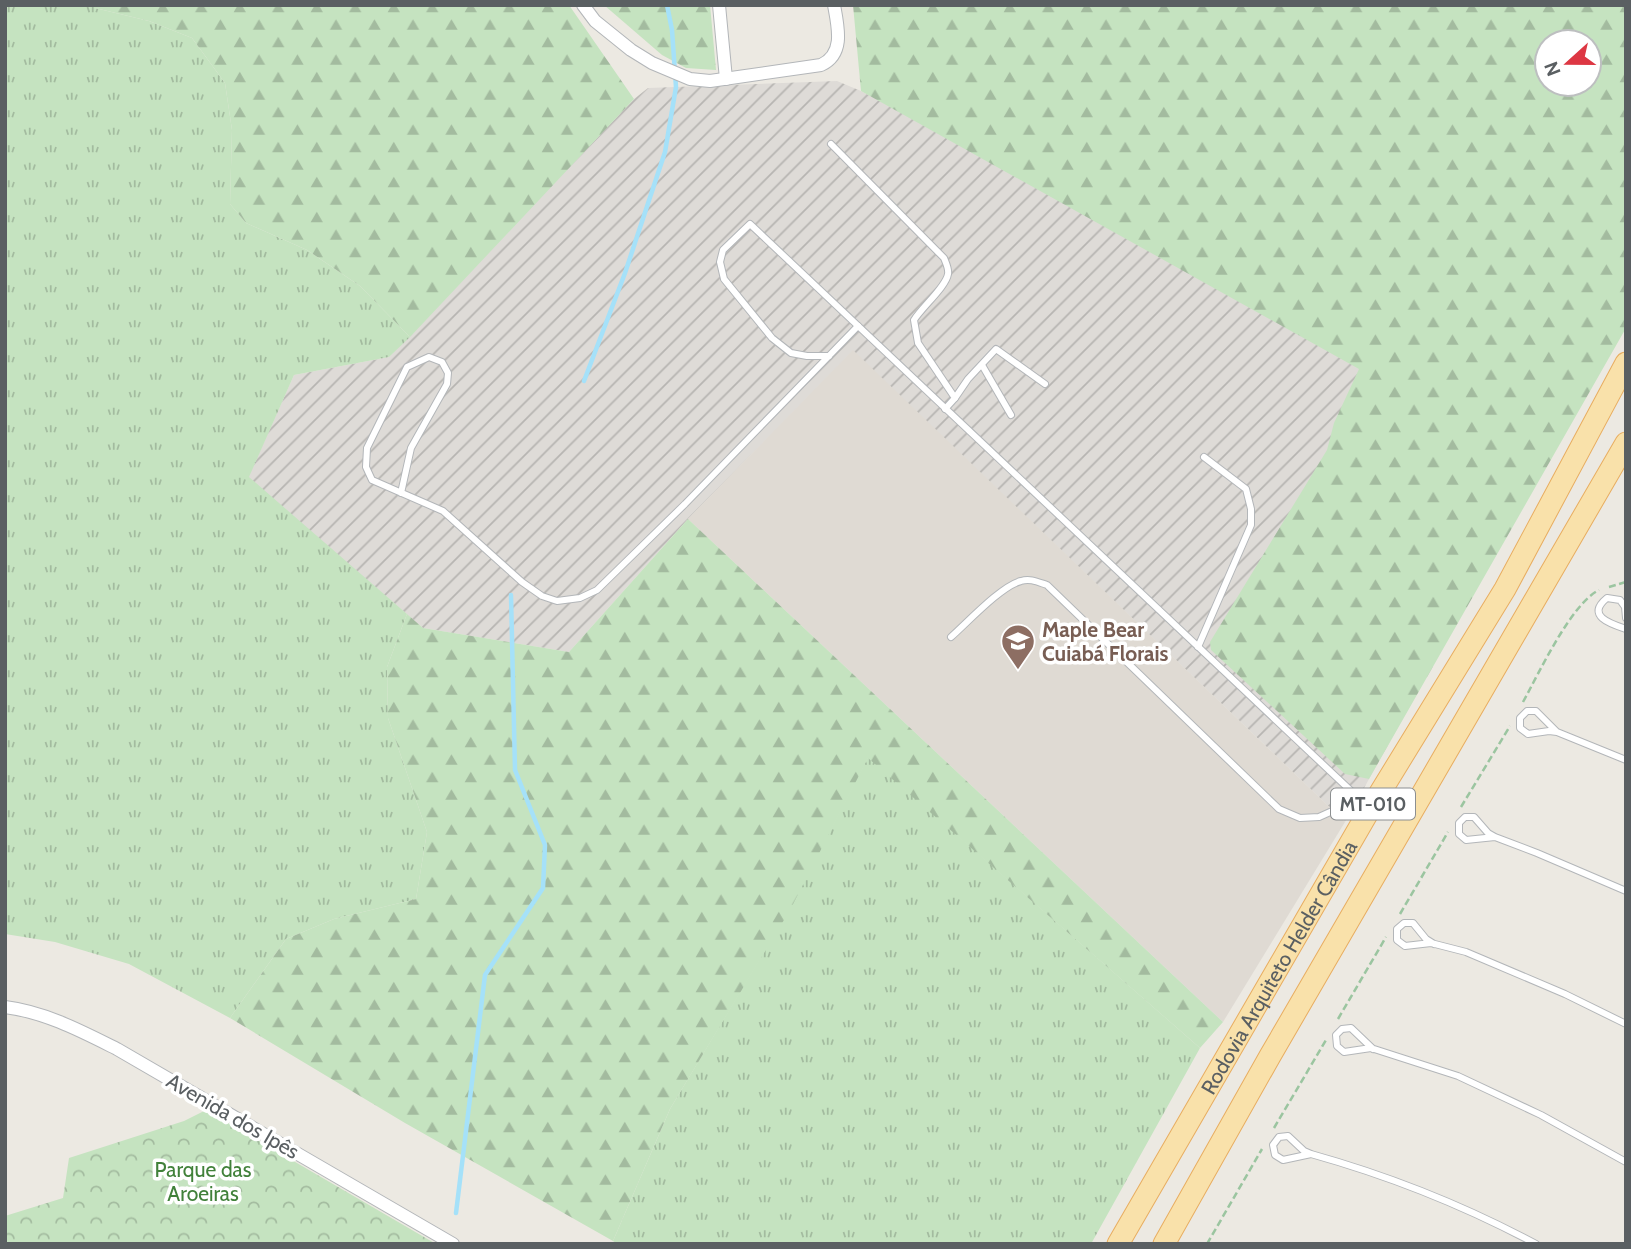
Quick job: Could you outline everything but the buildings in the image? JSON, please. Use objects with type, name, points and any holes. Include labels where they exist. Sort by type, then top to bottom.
[{"type":"main road","name":"Rodovia Arquiteto Helder Cândia","points":[[1118,1244],[1364,804],[1504,589],[1626,363]]},
{"type":"main road","name":"Rodovia Arquiteto Helder Cândia","points":[[1164,1244],[1270,1056],[1626,443]]},
{"type":"street","points":[[583,5],[614,38],[652,63],[690,79],[710,81],[827,62],[837,47],[839,33],[834,5]]},
{"type":"street","points":[[719,5],[726,79]]},
{"type":"street","name":"Avenida dos Ipês","points":[[5,1007],[42,1015],[74,1027],[117,1049],[453,1244]]},
{"type":"lane","points":[[831,144],[944,258],[949,272],[945,282],[914,320],[918,344],[955,398]]},
{"type":"lane","points":[[829,355],[807,356],[791,353],[772,338],[724,279],[720,262],[723,250],[750,224],[1364,804]]},
{"type":"lane","points":[[401,493],[411,448],[447,384],[448,373],[442,362],[429,357],[407,367],[367,448],[366,467],[372,480],[401,493],[443,511],[542,596],[557,601],[580,598],[597,590],[617,571],[858,326]]},
{"type":"lane","points":[[946,409],[996,349],[1045,384]]},
{"type":"lane","points":[[982,365],[1011,415]]},
{"type":"lane","points":[[1198,647],[1251,524],[1251,509],[1246,489],[1205,457]]},
{"type":"lane","points":[[951,637],[993,598],[1018,581],[1032,580],[1048,585],[1279,809],[1300,818],[1319,817],[1364,804]]},
{"type":"lane","points":[[1626,618],[1625,607],[1620,600],[1611,597],[1600,604],[1599,613],[1604,620],[1626,629]]},
{"type":"lane","points":[[1557,732],[1536,711],[1527,711],[1520,718],[1520,728],[1528,734],[1557,732],[1626,760]]},
{"type":"lane","points":[[1495,837],[1466,840],[1459,834],[1458,823],[1465,817],[1474,817],[1495,837],[1626,891]]},
{"type":"lane","points":[[1434,944],[1405,946],[1397,940],[1397,929],[1404,923],[1413,923],[1426,939],[1434,944],[1516,972],[1626,1024]]},
{"type":"lane","points":[[1373,1049],[1351,1028],[1342,1029],[1336,1035],[1337,1046],[1344,1052],[1373,1049],[1448,1072],[1541,1115],[1626,1163]]},
{"type":"lane","points":[[1311,1154],[1283,1160],[1275,1155],[1273,1144],[1279,1137],[1288,1136],[1311,1154],[1373,1171],[1415,1187],[1535,1244]]},
{"type":"path","points":[[1520,709],[1571,618],[1595,592],[1626,582]]},
{"type":"path","points":[[1455,817],[1514,718]]},
{"type":"path","points":[[1394,923],[1449,829]]},
{"type":"path","points":[[1335,1025],[1387,935]]},
{"type":"path","points":[[1273,1131],[1328,1036]]},
{"type":"path","points":[[1207,1244],[1266,1143]]},
{"type":"shaded area","points":[[837,81],[861,91],[1549,457],[1345,822],[853,351],[688,519],[569,652],[423,628],[248,478],[294,375],[389,357],[634,99],[648,88]]},
{"type":"shaded area","name":"Maple Bear Cuiabá Florais","points":[[853,350],[1345,822],[1223,1022],[688,519]]},
{"type":"green space","points":[[5,5],[95,5],[95,8],[149,21],[192,38],[225,83],[232,130],[230,204],[246,223],[307,250],[360,286],[410,337],[389,357],[294,375],[249,477],[407,614],[387,667],[388,718],[427,832],[416,899],[334,919],[286,939],[230,1018],[129,964],[55,942],[5,934]]},
{"type":"green space","points":[[95,5],[569,5],[634,99],[410,337],[360,286],[307,250],[246,223],[230,204],[232,130],[225,83],[192,38],[149,21],[95,8]]},
{"type":"green space","points":[[604,5],[710,5],[716,70],[686,68],[662,55]]},
{"type":"green space","points":[[853,5],[1626,5],[1626,328],[1369,779],[1345,774],[1211,650],[1210,642],[1327,450],[1334,423],[1359,369],[861,91]]},
{"type":"green space","points":[[688,519],[1223,1022],[1200,1048],[868,758],[790,910],[670,1109],[613,1241],[405,1123],[230,1018],[286,939],[334,919],[416,899],[427,832],[388,718],[387,667],[407,614],[423,628],[569,652]]},
{"type":"green space","points":[[868,757],[1200,1048],[1091,1244],[617,1244],[613,1241],[670,1109],[789,910]]},
{"type":"green space","name":"Parque das Aroeiras","points":[[206,1110],[436,1244],[5,1244],[5,1216],[63,1198],[69,1158],[184,1121]]},
{"type":"waterway","points":[[584,381],[625,273],[665,152],[676,87],[672,30],[667,5]]},
{"type":"waterway","points":[[456,1213],[485,975],[543,888],[545,845],[515,770],[511,595]]},
{"type":"place","name":"Maple Bear Cuiabá Florais","points":[[1018,671]]}]
